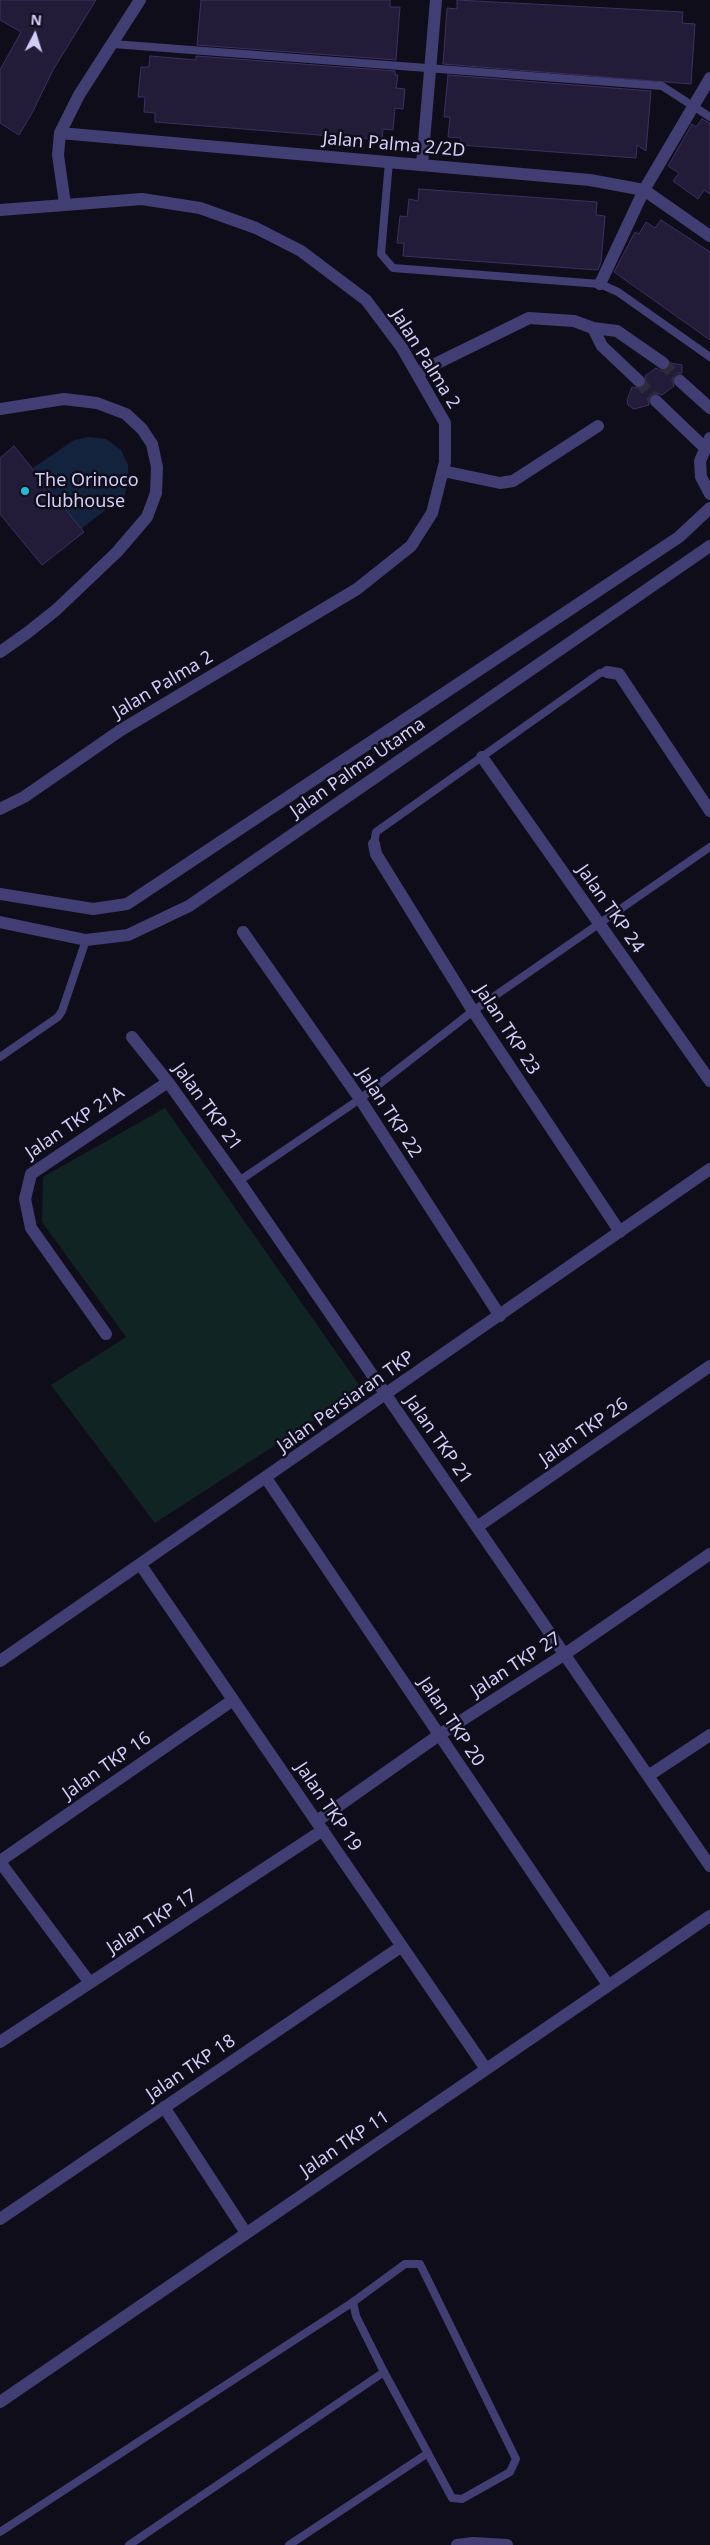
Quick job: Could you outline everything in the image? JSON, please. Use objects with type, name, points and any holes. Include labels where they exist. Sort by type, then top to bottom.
[{"type":"street","points":[[65,204],[58,155],[60,133],[79,96],[140,0]]},
{"type":"street","points":[[422,165],[436,0]]},
{"type":"street","points":[[600,284],[644,190],[710,78]]},
{"type":"street","name":"Jalan Palma 2/2D","points":[[60,133],[590,180],[644,190],[710,236]]},
{"type":"street","name":"Jalan Palma 2","points":[[0,210],[142,199],[200,208],[256,228],[301,251],[366,300],[402,348],[445,423],[445,462],[432,513],[411,546],[357,590],[121,730],[24,797],[0,809]]},
{"type":"street","points":[[417,374],[529,318],[574,321],[593,328],[618,330],[663,363]]},
{"type":"street","points":[[593,328],[602,346],[639,381]]},
{"type":"street","points":[[680,381],[710,408]]},
{"type":"street","points":[[0,409],[64,399],[104,406],[126,414],[142,429],[152,444],[156,467],[156,493],[147,517],[117,552],[56,610],[28,634],[0,652]]},
{"type":"street","points":[[656,400],[707,443],[700,462],[701,476],[710,494]]},
{"type":"street","points":[[442,471],[500,483],[513,481],[598,426]]},
{"type":"street","points":[[0,894],[93,909],[127,904],[679,537],[710,508]]},
{"type":"street","name":"Jalan Palma Utama","points":[[0,922],[86,940],[128,935],[189,906],[710,546]]},
{"type":"street","points":[[607,672],[619,674],[710,811]]},
{"type":"street","name":"Jalan TKP 24","points":[[482,757],[710,1081]]},
{"type":"street","name":"Jalan TKP 23","points":[[374,844],[376,854],[473,1011],[620,1232]]},
{"type":"street","name":"Jalan TKP 22","points":[[243,932],[360,1099],[500,1316]]},
{"type":"street","name":"Jalan TKP 21","points":[[132,1037],[168,1082],[239,1181],[710,1866]]},
{"type":"street","name":"Jalan TKP 21A","points":[[106,1334],[31,1228],[25,1199],[31,1174],[168,1082]]},
{"type":"street","name":"Jalan Persiaran TKP","points":[[0,1661],[710,1169]]},
{"type":"street","name":"Jalan TKP 26","points":[[477,1527],[710,1366]]},
{"type":"street","name":"Jalan TKP 20","points":[[266,1478],[608,1985]]},
{"type":"street","name":"Jalan TKP 27","points":[[320,1826],[439,1735],[564,1654],[710,1554]]},
{"type":"street","name":"Jalan TKP 19","points":[[140,1564],[486,2069]]},
{"type":"street","name":"Jalan TKP 16","points":[[0,1861],[233,1700]]},
{"type":"street","points":[[648,1776],[710,1735]]},
{"type":"street","name":"Jalan TKP 17","points":[[0,2042],[320,1826]]},
{"type":"street","points":[[0,1861],[90,1983]]},
{"type":"street","name":"Jalan TKP 11","points":[[0,2402],[710,1916]]},
{"type":"street","name":"Jalan TKP 18","points":[[0,2219],[402,1946]]},
{"type":"street","points":[[164,2107],[246,2233]]},
{"type":"street","points":[[457,2545],[473,2543],[507,2545]]},
{"type":"lane","points":[[112,44],[662,86],[710,117]]},
{"type":"lane","points":[[389,162],[381,254],[393,268],[600,284],[618,292],[710,357]]},
{"type":"lane","points":[[374,844],[376,832],[600,673],[607,672]]},
{"type":"lane","points":[[239,1181],[360,1099],[473,1011],[710,847]]},
{"type":"lane","points":[[0,1057],[58,1017],[62,1011],[86,940]]},
{"type":"lane","points":[[0,2532],[353,2302],[405,2264],[420,2264],[516,2459],[510,2472],[462,2500],[452,2498],[384,2372],[356,2316],[353,2302]]},
{"type":"lane","points":[[129,2545],[384,2372]]},
{"type":"lane","points":[[289,2545],[428,2453]]},
{"type":"green space","points":[[165,1108],[362,1389],[155,1523],[51,1385],[126,1337],[42,1222],[43,1177]]},
{"type":"water","points":[[90,437],[106,439],[121,450],[128,465],[128,479],[125,495],[81,529],[33,468],[74,440]]},
{"type":"building","points":[[0,0],[96,0],[53,70],[19,135],[0,123],[0,70],[21,32],[0,20]]},
{"type":"building","points":[[201,0],[390,0],[390,7],[400,7],[396,60],[197,45]]},
{"type":"building","points":[[457,0],[683,12],[682,23],[695,24],[691,84],[443,64],[447,8],[457,9]]},
{"type":"building","points":[[150,56],[196,60],[196,56],[395,71],[395,75],[398,75],[396,88],[405,89],[403,109],[395,108],[393,130],[383,129],[382,140],[155,122],[155,113],[144,112],[145,97],[138,97],[141,67],[149,67]]},
{"type":"building","points":[[448,75],[651,91],[646,151],[637,145],[636,158],[460,145],[461,138],[448,137],[450,117],[444,117]]},
{"type":"building","points":[[702,119],[710,123],[710,194],[704,190],[698,199],[673,181],[679,173],[668,166],[692,124],[696,127]]},
{"type":"building","points":[[419,189],[597,202],[596,215],[605,216],[601,262],[598,270],[403,256],[404,243],[397,243],[400,216],[407,217],[409,199],[418,201]]},
{"type":"building","points":[[661,220],[710,252],[710,340],[614,272],[635,232],[639,234],[646,222],[655,228]]},
{"type":"building","points":[[671,363],[682,365],[682,373],[677,373],[672,379],[674,386],[662,395],[657,393],[651,395],[648,400],[649,405],[634,409],[628,405],[627,400],[632,387],[642,389],[647,383],[645,376],[656,368],[662,371],[667,370]]},
{"type":"building","name":"The Orinoco Clubhouse","points":[[14,446],[84,532],[42,565],[0,514],[0,458]]},
{"type":"tunnel","points":[[663,363],[680,381]]},
{"type":"tunnel","points":[[639,381],[656,401]]},
{"type":"place","name":"The Orinoco Clubhouse","points":[[25,491]]}]
